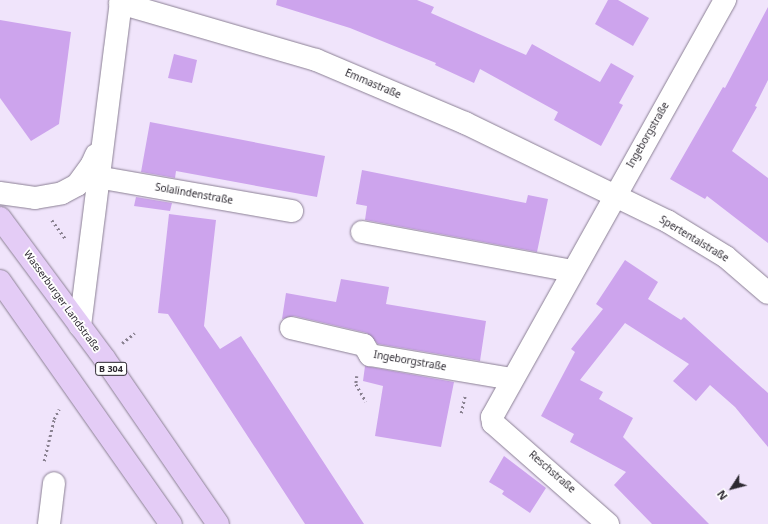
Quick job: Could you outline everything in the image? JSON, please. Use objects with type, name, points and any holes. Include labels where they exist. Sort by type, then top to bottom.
[{"type":"main road","name":"Wasserburger Landstraße","points":[[0,218],[80,326],[218,524]]},
{"type":"main road","points":[[0,281],[171,524]]},
{"type":"street","name":"Ingeborgstraße","points":[[493,422],[492,417],[512,379],[726,0]]},
{"type":"street","name":"Emmastraße","points":[[120,2],[316,60],[465,122],[615,195]]},
{"type":"street","points":[[80,326],[101,138],[120,2]]},
{"type":"street","points":[[0,193],[35,198],[62,193],[77,185],[92,164],[101,138]]},
{"type":"street","name":"Solalindenstraße","points":[[97,177],[292,211]]},
{"type":"street","name":"Spertentalstraße","points":[[615,195],[667,221],[726,257],[768,293]]},
{"type":"street","points":[[362,232],[572,271]]},
{"type":"street","name":"Ingeborgstraße","points":[[291,328],[364,345],[370,355],[512,379]]},
{"type":"street","name":"Reschstraße","points":[[493,422],[608,524]]},
{"type":"street","points":[[50,524],[54,483]]},
{"type":"path","points":[[35,198],[87,266]]},
{"type":"building","points":[[277,0],[417,0],[434,7],[431,13],[526,55],[532,44],[600,82],[611,63],[634,76],[619,103],[623,105],[601,146],[554,120],[558,112],[480,69],[474,83],[435,65],[436,63],[350,28],[276,5]]},
{"type":"building","points":[[608,0],[618,0],[649,18],[633,46],[595,24]]},
{"type":"building","points":[[768,7],[768,80],[755,106],[757,107],[732,151],[768,178],[768,243],[707,196],[705,199],[670,179],[723,87],[725,88]]},
{"type":"building","points":[[0,20],[71,32],[59,124],[31,141],[0,98]]},
{"type":"building","points":[[174,54],[197,60],[192,83],[168,78]]},
{"type":"building","points":[[150,122],[325,156],[317,197],[176,171],[175,178],[141,172]]},
{"type":"building","points":[[362,170],[526,203],[528,195],[548,199],[537,252],[365,220],[367,206],[356,204]]},
{"type":"building","points":[[136,197],[172,203],[170,211],[134,206]]},
{"type":"building","points":[[169,214],[216,220],[204,326],[220,349],[241,336],[364,524],[305,524],[168,314],[158,313]]},
{"type":"building","points":[[625,260],[658,282],[648,299],[681,320],[684,317],[768,393],[768,447],[735,407],[710,385],[696,401],[673,381],[689,364],[625,323],[580,380],[603,392],[599,399],[633,418],[623,437],[709,524],[652,524],[614,485],[626,472],[570,442],[574,434],[541,416],[575,352],[571,349],[603,309],[596,304]]},
{"type":"building","points":[[341,279],[389,287],[386,304],[486,321],[480,361],[378,344],[367,333],[294,316],[282,319],[286,293],[336,302]]},
{"type":"building","points":[[365,366],[454,382],[441,447],[375,436],[383,386],[363,381]]},
{"type":"building","points":[[504,456],[546,488],[530,513],[502,494],[504,491],[489,482]]}]
